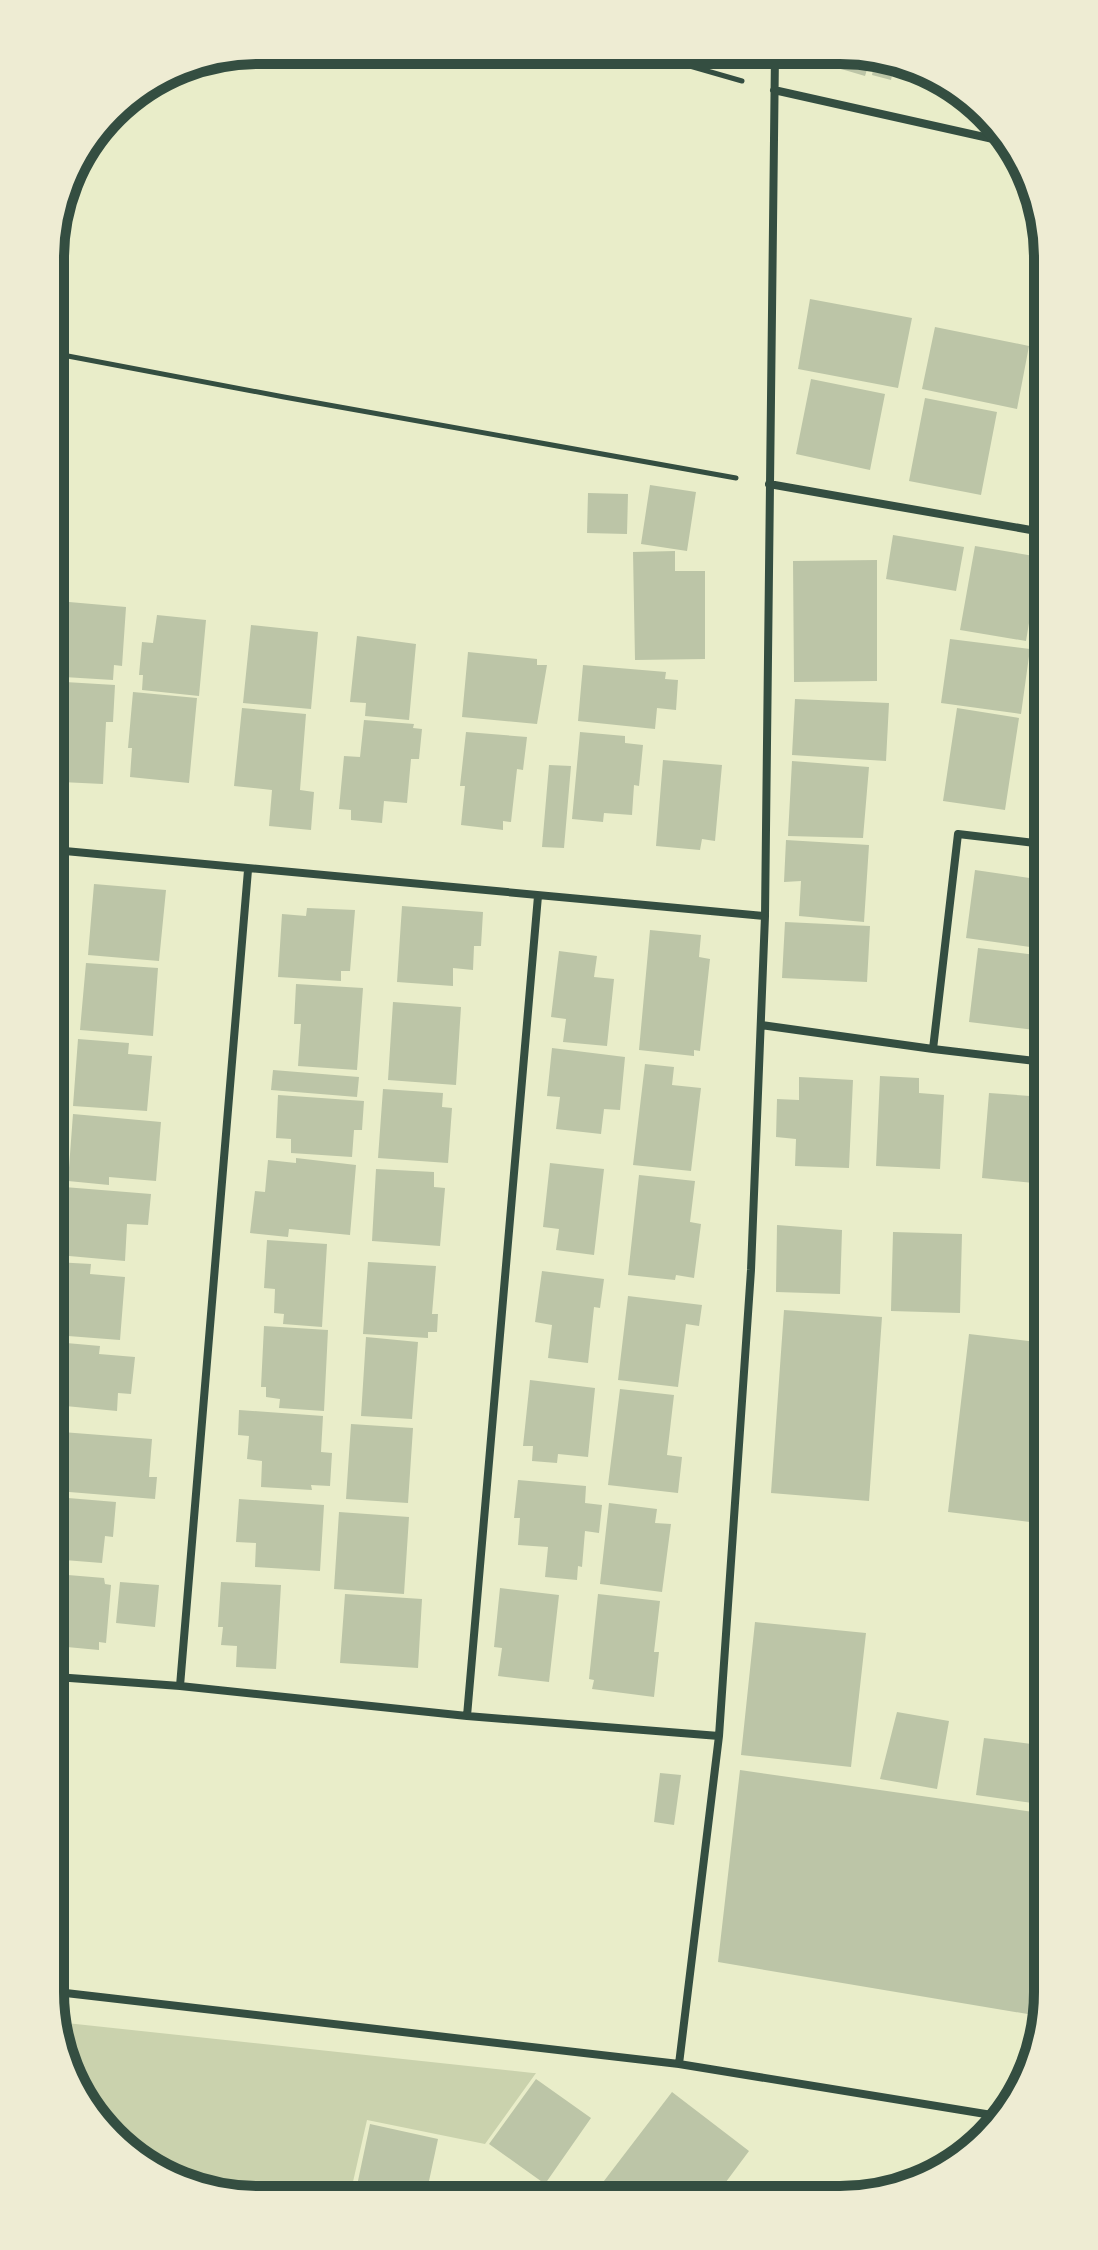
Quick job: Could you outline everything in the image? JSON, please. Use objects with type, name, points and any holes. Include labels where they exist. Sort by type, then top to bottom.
[{"type":"street","points":[[679,2064],[719,1736],[751,1270],[765,916],[775,64]]},
{"type":"street","points":[[774,90],[993,139]]},
{"type":"street","points":[[769,484],[1034,531]]},
{"type":"street","points":[[933,1049],[958,834],[1034,843]]},
{"type":"street","points":[[64,851],[765,916]]},
{"type":"street","points":[[180,1686],[248,870]]},
{"type":"street","points":[[467,1716],[538,896]]},
{"type":"street","points":[[761,1025],[1034,1061]]},
{"type":"street","points":[[64,1678],[180,1686],[467,1716],[719,1736]]},
{"type":"street","points":[[64,1993],[679,2064],[990,2115]]},
{"type":"path","points":[[683,64],[774,90]]},
{"type":"path","points":[[64,355],[769,484]]},
{"type":"green space","points":[[67,2023],[536,2073],[485,2144],[367,2120],[352,2186],[245,2186],[196,2176],[150,2153],[130,2138],[104,2110],[79,2066]]},
{"type":"building","points":[[824,64],[868,66],[865,76]]},
{"type":"building","points":[[873,67],[893,72],[891,80],[872,75]]},
{"type":"building","points":[[906,76],[930,86],[905,78]]},
{"type":"building","points":[[810,299],[912,318],[898,388],[798,369]]},
{"type":"building","points":[[935,327],[1029,346],[1017,409],[922,389]]},
{"type":"building","points":[[811,379],[885,394],[870,470],[796,454]]},
{"type":"building","points":[[925,398],[997,412],[981,495],[909,481]]},
{"type":"building","points":[[650,485],[696,492],[687,551],[641,544]]},
{"type":"building","points":[[588,493],[628,494],[627,534],[587,533]]},
{"type":"building","points":[[893,535],[964,547],[956,591],[886,579]]},
{"type":"building","points":[[975,546],[1034,556],[1034,593],[1026,641],[960,630]]},
{"type":"building","points":[[675,551],[675,571],[705,571],[705,659],[635,660],[633,552]]},
{"type":"building","points":[[877,560],[877,681],[794,682],[793,561]]},
{"type":"building","points":[[69,602],[126,607],[122,666],[114,665],[113,680],[64,677]]},
{"type":"building","points":[[157,615],[206,620],[199,696],[142,690],[143,675],[139,675],[142,642],[153,643]]},
{"type":"building","points":[[251,625],[318,632],[311,709],[243,703]]},
{"type":"building","points":[[357,636],[416,644],[409,720],[365,716],[366,703],[350,702]]},
{"type":"building","points":[[950,639],[1030,649],[1021,714],[941,703]]},
{"type":"building","points":[[468,652],[537,659],[537,665],[547,665],[537,724],[462,717]]},
{"type":"building","points":[[583,665],[666,672],[665,679],[678,680],[676,710],[657,708],[655,729],[578,721]]},
{"type":"building","points":[[65,682],[115,685],[113,722],[106,722],[103,784],[64,782]]},
{"type":"building","points":[[133,692],[197,698],[189,783],[130,777],[132,748],[128,748]]},
{"type":"building","points":[[795,699],[889,703],[886,761],[792,755]]},
{"type":"building","points":[[242,708],[306,714],[300,790],[314,792],[311,830],[269,826],[272,790],[234,786]]},
{"type":"building","points":[[957,708],[1019,718],[1005,810],[943,801]]},
{"type":"building","points":[[364,720],[414,724],[413,728],[422,729],[419,759],[411,759],[407,803],[384,801],[382,823],[351,820],[351,810],[339,809],[344,756],[360,757]]},
{"type":"building","points":[[466,732],[527,737],[523,770],[517,769],[511,822],[503,821],[503,830],[461,825],[465,786],[460,786]]},
{"type":"building","points":[[580,732],[625,736],[625,743],[643,745],[639,786],[634,785],[632,815],[604,813],[603,822],[572,819]]},
{"type":"building","points":[[663,760],[722,765],[715,841],[702,839],[700,850],[656,846]]},
{"type":"building","points":[[792,761],[869,767],[863,838],[788,836]]},
{"type":"building","points":[[549,765],[571,766],[564,848],[542,847]]},
{"type":"building","points":[[786,840],[869,845],[864,922],[799,916],[801,881],[784,882]]},
{"type":"building","points":[[975,870],[1034,879],[1034,948],[966,938]]},
{"type":"building","points":[[94,884],[166,890],[159,961],[88,955]]},
{"type":"building","points":[[402,906],[483,912],[481,946],[474,946],[473,970],[453,968],[453,986],[397,982]]},
{"type":"building","points":[[307,908],[355,910],[350,971],[341,971],[341,981],[278,977],[282,914],[306,916]]},
{"type":"building","points":[[785,922],[870,926],[867,982],[782,978]]},
{"type":"building","points":[[650,930],[701,935],[699,957],[710,959],[700,1051],[694,1050],[694,1056],[639,1050]]},
{"type":"building","points":[[978,948],[1034,955],[1034,1030],[969,1022]]},
{"type":"building","points":[[559,951],[597,956],[594,977],[614,979],[607,1046],[563,1042],[566,1019],[551,1017]]},
{"type":"building","points":[[86,963],[158,968],[153,1036],[80,1030]]},
{"type":"building","points":[[296,984],[363,988],[357,1070],[298,1066],[301,1024],[294,1024]]},
{"type":"building","points":[[393,1002],[461,1007],[456,1085],[388,1080]]},
{"type":"building","points":[[78,1039],[129,1043],[128,1054],[152,1056],[147,1111],[73,1106]]},
{"type":"building","points":[[552,1048],[625,1057],[620,1110],[604,1109],[601,1134],[556,1129],[560,1097],[547,1096]]},
{"type":"building","points":[[645,1064],[674,1067],[672,1085],[701,1088],[691,1171],[633,1165]]},
{"type":"building","points":[[273,1070],[359,1077],[357,1097],[271,1090]]},
{"type":"building","points":[[880,1076],[919,1078],[919,1093],[944,1095],[940,1169],[876,1166]]},
{"type":"building","points":[[799,1077],[853,1080],[849,1168],[795,1166],[796,1139],[776,1137],[777,1099],[799,1100]]},
{"type":"building","points":[[383,1089],[443,1093],[442,1107],[452,1108],[448,1163],[378,1158]]},
{"type":"building","points":[[989,1093],[1034,1096],[1034,1183],[982,1178]]},
{"type":"building","points":[[278,1095],[364,1101],[362,1130],[354,1130],[352,1157],[291,1153],[291,1139],[276,1138]]},
{"type":"building","points":[[73,1114],[161,1122],[156,1181],[109,1177],[109,1185],[68,1181]]},
{"type":"building","points":[[296,1158],[356,1165],[350,1235],[289,1229],[288,1237],[250,1233],[255,1191],[265,1192],[268,1160],[296,1163]]},
{"type":"building","points":[[550,1163],[604,1169],[594,1255],[556,1250],[559,1229],[543,1227]]},
{"type":"building","points":[[376,1169],[434,1172],[434,1187],[445,1188],[440,1246],[372,1241]]},
{"type":"building","points":[[639,1175],[695,1181],[690,1222],[701,1224],[694,1278],[676,1275],[675,1280],[628,1275]]},
{"type":"building","points":[[64,1187],[151,1194],[148,1225],[127,1224],[125,1261],[64,1256]]},
{"type":"building","points":[[777,1225],[842,1230],[840,1294],[776,1292]]},
{"type":"building","points":[[893,1232],[962,1234],[960,1313],[891,1311]]},
{"type":"building","points":[[267,1240],[327,1244],[322,1327],[283,1324],[284,1314],[274,1313],[275,1289],[264,1288]]},
{"type":"building","points":[[64,1262],[91,1264],[90,1274],[125,1277],[120,1340],[64,1336]]},
{"type":"building","points":[[368,1262],[436,1266],[432,1314],[438,1314],[437,1332],[428,1332],[428,1338],[363,1334]]},
{"type":"building","points":[[542,1271],[604,1279],[600,1308],[594,1307],[588,1363],[548,1358],[552,1325],[535,1322]]},
{"type":"building","points":[[628,1296],[702,1305],[699,1326],[686,1324],[678,1387],[618,1380]]},
{"type":"building","points":[[784,1310],[882,1317],[869,1501],[771,1493]]},
{"type":"building","points":[[264,1326],[328,1330],[324,1411],[279,1408],[280,1399],[266,1397],[266,1387],[261,1387]]},
{"type":"building","points":[[969,1334],[1034,1342],[1034,1523],[948,1512]]},
{"type":"building","points":[[366,1337],[418,1342],[412,1419],[361,1416]]},
{"type":"building","points":[[64,1343],[100,1346],[99,1354],[135,1357],[131,1394],[118,1393],[117,1411],[64,1406]]},
{"type":"building","points":[[530,1380],[595,1388],[588,1457],[558,1454],[557,1463],[532,1461],[533,1446],[523,1446]]},
{"type":"building","points":[[620,1389],[674,1395],[667,1455],[682,1457],[678,1493],[608,1485]]},
{"type":"building","points":[[239,1410],[323,1416],[321,1452],[332,1453],[330,1486],[311,1485],[312,1490],[261,1487],[262,1461],[247,1459],[249,1436],[238,1435]]},
{"type":"building","points":[[351,1424],[413,1428],[408,1503],[346,1499]]},
{"type":"building","points":[[64,1432],[152,1439],[149,1477],[157,1477],[155,1499],[64,1492]]},
{"type":"building","points":[[518,1480],[586,1486],[585,1503],[602,1505],[599,1533],[585,1531],[582,1567],[578,1566],[577,1580],[545,1577],[548,1547],[518,1545],[520,1518],[514,1518]]},
{"type":"building","points":[[64,1498],[116,1502],[113,1537],[105,1536],[102,1563],[64,1560]]},
{"type":"building","points":[[239,1499],[324,1505],[320,1571],[255,1567],[256,1543],[236,1542]]},
{"type":"building","points":[[609,1503],[657,1509],[655,1523],[671,1524],[662,1592],[600,1584]]},
{"type":"building","points":[[339,1512],[409,1517],[404,1594],[334,1589]]},
{"type":"building","points":[[64,1575],[104,1578],[105,1584],[111,1585],[106,1643],[99,1642],[99,1650],[64,1647]]},
{"type":"building","points":[[120,1582],[159,1585],[155,1627],[116,1623]]},
{"type":"building","points":[[221,1582],[281,1585],[276,1669],[236,1667],[237,1646],[221,1645],[223,1627],[218,1627]]},
{"type":"building","points":[[500,1588],[559,1595],[549,1682],[498,1676],[502,1648],[494,1647]]},
{"type":"building","points":[[345,1594],[422,1599],[418,1668],[340,1663]]},
{"type":"building","points":[[598,1594],[660,1601],[654,1652],[659,1652],[654,1697],[592,1689],[594,1680],[589,1679]]},
{"type":"building","points":[[755,1622],[866,1633],[851,1767],[741,1755]]},
{"type":"building","points":[[897,1712],[949,1721],[937,1789],[880,1779]]},
{"type":"building","points":[[984,1738],[1034,1744],[1034,1803],[976,1795]]},
{"type":"building","points":[[740,1770],[1034,1812],[1032,2015],[718,1962]]},
{"type":"building","points":[[660,1773],[681,1775],[674,1825],[654,1822]]},
{"type":"building","points":[[536,2079],[591,2118],[545,2184],[489,2144]]},
{"type":"building","points":[[672,2092],[749,2151],[723,2186],[600,2186]]},
{"type":"building","points":[[370,2124],[438,2139],[428,2186],[357,2186]]}]
